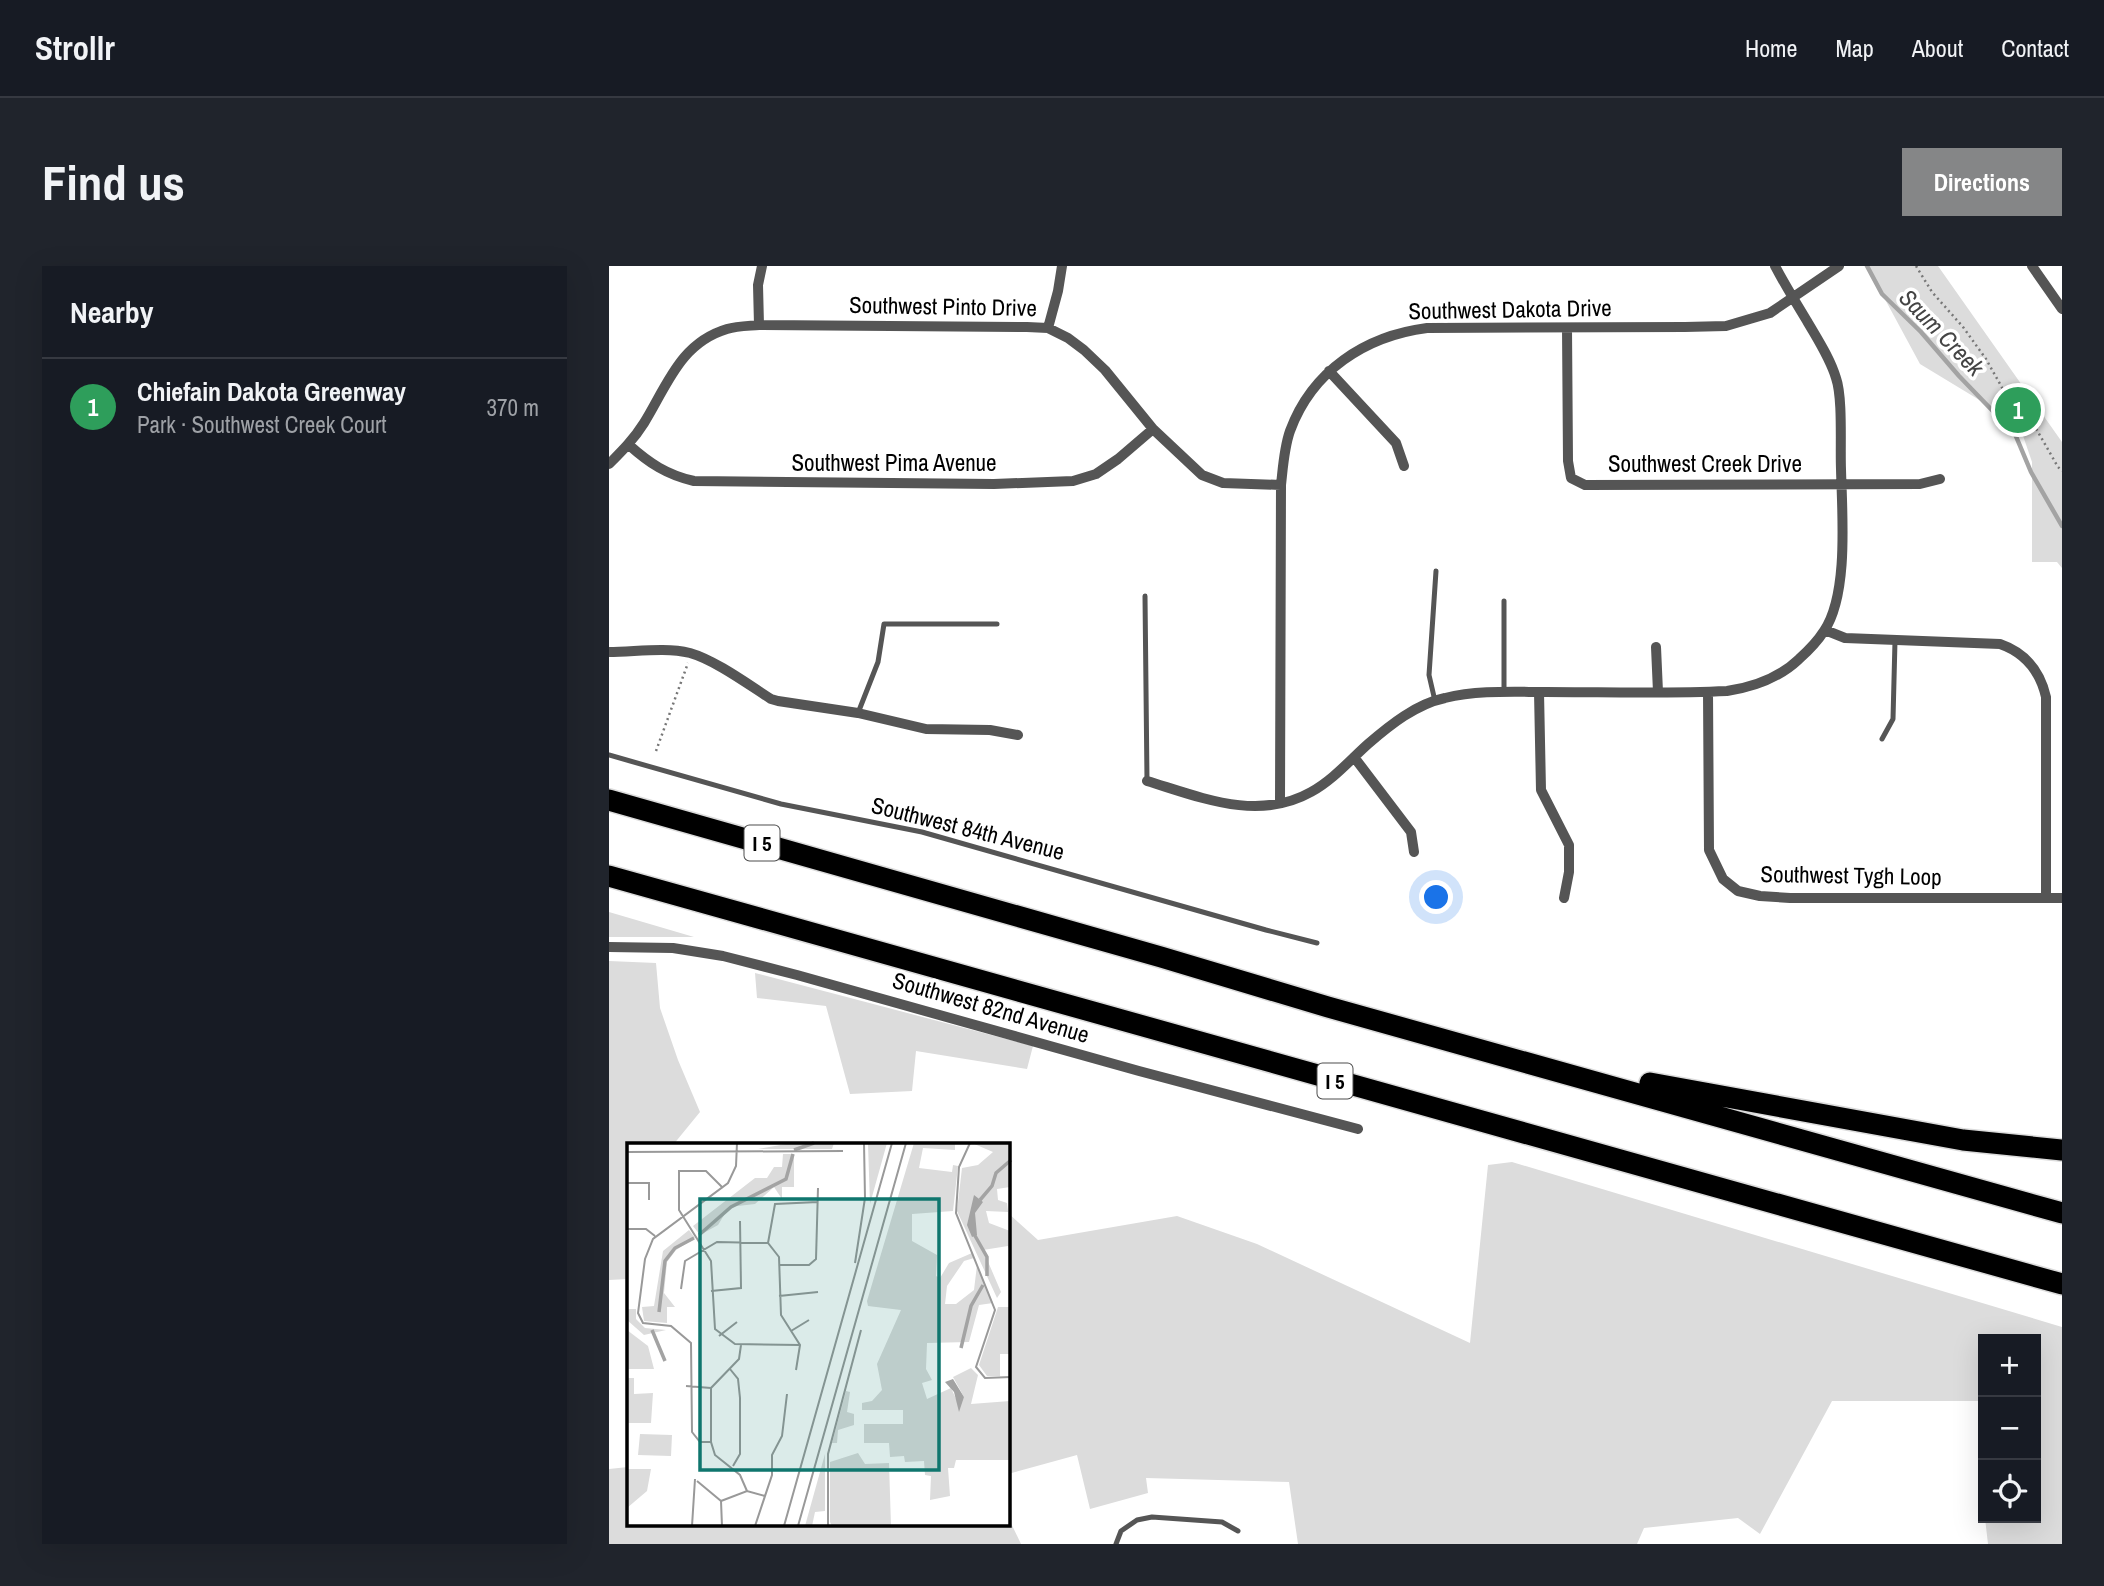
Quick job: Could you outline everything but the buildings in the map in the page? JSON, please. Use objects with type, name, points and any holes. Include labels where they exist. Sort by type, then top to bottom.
[{"type":"highway","name":"I 5","points":[[609,800],[1328,1007],[1525,1060],[2062,1213]]},
{"type":"highway","name":"I 5","points":[[609,876],[2062,1284]]},
{"type":"highway","points":[[1525,1060],[1963,1140],[2062,1150]]},
{"type":"street","points":[[759,325],[758,285],[762,266]]},
{"type":"street","points":[[1048,328],[1062,266]]},
{"type":"street","points":[[1147,781],[1227,805],[1262,807],[1310,793],[1388,726],[1435,701],[1463,694],[1504,692],[1708,692],[1748,688],[1792,666],[1825,630],[1839,590],[1841,484],[1837,381],[1828,356],[1775,266]]},
{"type":"street","name":"Southwest Dakota Drive","points":[[1280,803],[1281,485],[1284,453],[1294,422],[1314,388],[1329,371],[1364,346],[1388,335],[1427,328],[1726,326],[1770,313],[1839,266]]},
{"type":"street","points":[[2032,266],[2062,309]]},
{"type":"street","name":"Southwest Pinto Drive","points":[[609,464],[629,445],[644,423],[675,367],[690,350],[708,337],[728,328],[759,325],[1048,328],[1084,349],[1105,370],[1153,429],[1202,475],[1223,483],[1281,485]]},
{"type":"street","name":"Southwest Creek Drive","points":[[1567,328],[1568,461],[1571,478],[1585,485],[1920,484],[1940,479]]},
{"type":"street","points":[[1329,371],[1396,443],[1404,466]]},
{"type":"street","name":"Southwest Pima Avenue","points":[[629,445],[649,463],[675,476],[694,481],[994,484],[1073,481],[1096,474],[1153,429]]},
{"type":"street","points":[[1825,630],[1845,638],[2000,644],[2014,649],[2026,659],[2042,681],[2046,697],[2046,898]]},
{"type":"street","points":[[1656,646],[1658,692]]},
{"type":"street","points":[[609,652],[691,653],[771,699],[858,713],[926,729],[990,730],[1018,736]]},
{"type":"street","points":[[1539,692],[1541,790],[1569,845],[1569,872],[1564,898]]},
{"type":"street","name":"Southwest Tygh Loop","points":[[1708,692],[1709,850],[1723,879],[1738,891],[1759,896],[1790,898],[2062,898]]},
{"type":"street","points":[[1354,757],[1411,832],[1414,852]]},
{"type":"street","name":"Southwest 82nd Avenue","points":[[609,947],[673,948],[723,956],[1358,1129]]},
{"type":"lane","points":[[1435,701],[1429,675],[1436,570]]},
{"type":"lane","points":[[1145,596],[1147,781]]},
{"type":"lane","points":[[1504,601],[1504,692]]},
{"type":"lane","points":[[858,713],[878,662],[884,624],[997,624]]},
{"type":"lane","points":[[1882,739],[1893,719],[1895,640]]},
{"type":"lane","name":"Southwest 84th Avenue","points":[[609,755],[781,804],[922,832],[1317,943]]},
{"type":"lane","points":[[1116,1544],[1121,1531],[1137,1520],[1152,1517],[1222,1522],[1238,1531]]},
{"type":"path","points":[[1916,266],[1932,292],[1963,327],[1986,359],[2009,400],[2033,425],[2062,471]]},
{"type":"path","points":[[656,751],[691,653]]},
{"type":"shaded area","points":[[1867,266],[1938,266],[2062,442],[2062,568],[2057,562],[2032,562],[2032,462],[2019,424],[1920,364]]},
{"type":"shaded area","points":[[609,912],[694,937],[609,937]]},
{"type":"shaded area","points":[[609,961],[656,963],[660,1008],[700,1112],[675,1143],[627,1143],[627,1279],[609,1280]]},
{"type":"shaded area","points":[[755,973],[1033,1046],[1027,1069],[916,1051],[912,1091],[850,1094],[826,1006],[757,998]]},
{"type":"shaded area","points":[[1512,1162],[2062,1327],[2062,1544],[1988,1544],[1986,1523],[2041,1523],[2041,1334],[1978,1334],[1978,1401],[1832,1401],[1760,1534],[1738,1518],[1644,1528],[1637,1544],[1298,1544],[1289,1482],[1146,1478],[1148,1493],[1090,1509],[1077,1455],[1010,1473],[1010,1215],[1038,1240],[1177,1216],[1257,1244],[1470,1343],[1488,1165]]},
{"type":"shaded area","points":[[627,1467],[627,1526],[1010,1526],[1010,1521],[1021,1544],[609,1544],[609,1469]]},
{"type":"waterway","name":"Saum Creek","points":[[1867,266],[1882,294],[1921,332],[2015,434],[2031,472],[2062,526]]},
{"type":"place","name":"Chiefain Dakota Greenway","points":[[2018,410]]}]
